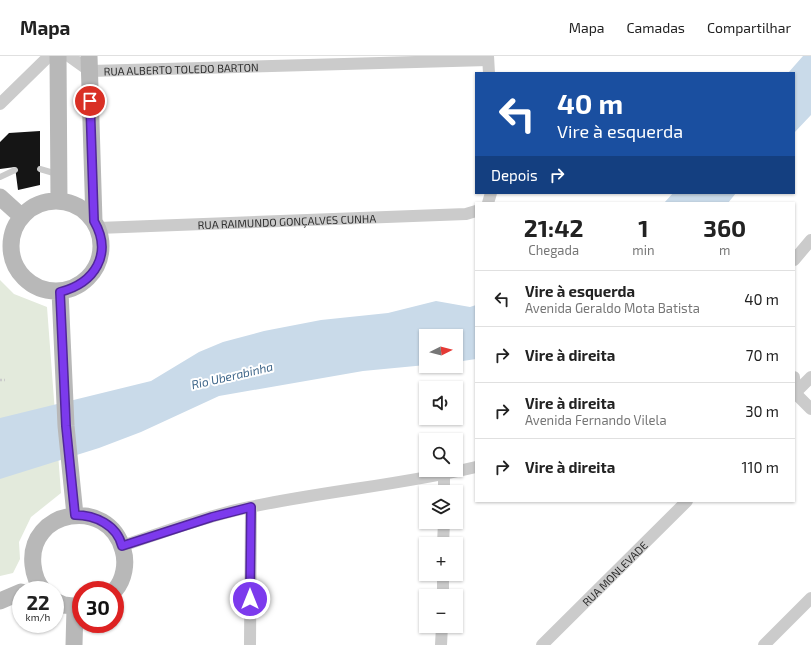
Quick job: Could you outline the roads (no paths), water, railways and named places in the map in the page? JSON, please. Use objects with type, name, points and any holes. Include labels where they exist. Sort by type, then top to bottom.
[{"type":"street","points":[[0,104],[49,56]]},
{"type":"street","points":[[58,56],[59,201]]},
{"type":"street","points":[[0,255],[34,286],[60,292],[74,288],[86,281],[95,270],[101,258],[102,244],[96,224],[90,63],[69,56]]},
{"type":"street","points":[[488,58],[489,72]]},
{"type":"street","name":"RUA ALBERTO TOLEDO BARTON","points":[[90,63],[488,58]]},
{"type":"street","points":[[0,197],[21,216]]},
{"type":"street","points":[[23,277],[15,266],[11,252],[12,237],[21,216],[39,203],[53,200],[81,207],[96,224]]},
{"type":"street","name":"RUA RAIMUNDO GONÇALVES CUNHA","points":[[96,224],[466,214],[475,211]]},
{"type":"street","points":[[795,259],[811,240]]},
{"type":"street","points":[[60,292],[62,361],[75,515]]},
{"type":"street","points":[[811,377],[795,393],[811,409]]},
{"type":"street","points":[[463,470],[475,467]]},
{"type":"street","points":[[122,546],[194,522],[251,507],[426,477]]},
{"type":"street","name":"RUA MONLEVADE","points":[[542,645],[686,502]]},
{"type":"street","points":[[250,645],[251,507]]},
{"type":"street","points":[[35,581],[32,558],[36,544],[44,530],[55,521],[75,515],[85,515],[100,520],[112,529],[122,546],[125,557],[124,572],[120,581]]},
{"type":"street","points":[[0,601],[12,596]]},
{"type":"street","points":[[764,645],[811,598]]},
{"type":"street","points":[[74,645],[75,633]]},
{"type":"street","points":[[441,645],[442,633]]},
{"type":"lane","points":[[40,169],[59,174]]},
{"type":"lane","points":[[0,177],[15,170]]},
{"type":"water","points":[[803,56],[811,56],[811,115],[795,132],[795,72],[789,72]]},
{"type":"water","points":[[672,194],[735,194],[729,202],[665,202]]},
{"type":"water","name":"Rio Uberabinha","points":[[436,301],[470,307],[475,305],[475,359],[463,361],[463,329],[419,329],[419,366],[363,371],[219,396],[141,432],[99,448],[0,479],[0,418],[151,381],[199,352],[223,342],[264,331],[321,320],[388,313]]}]
